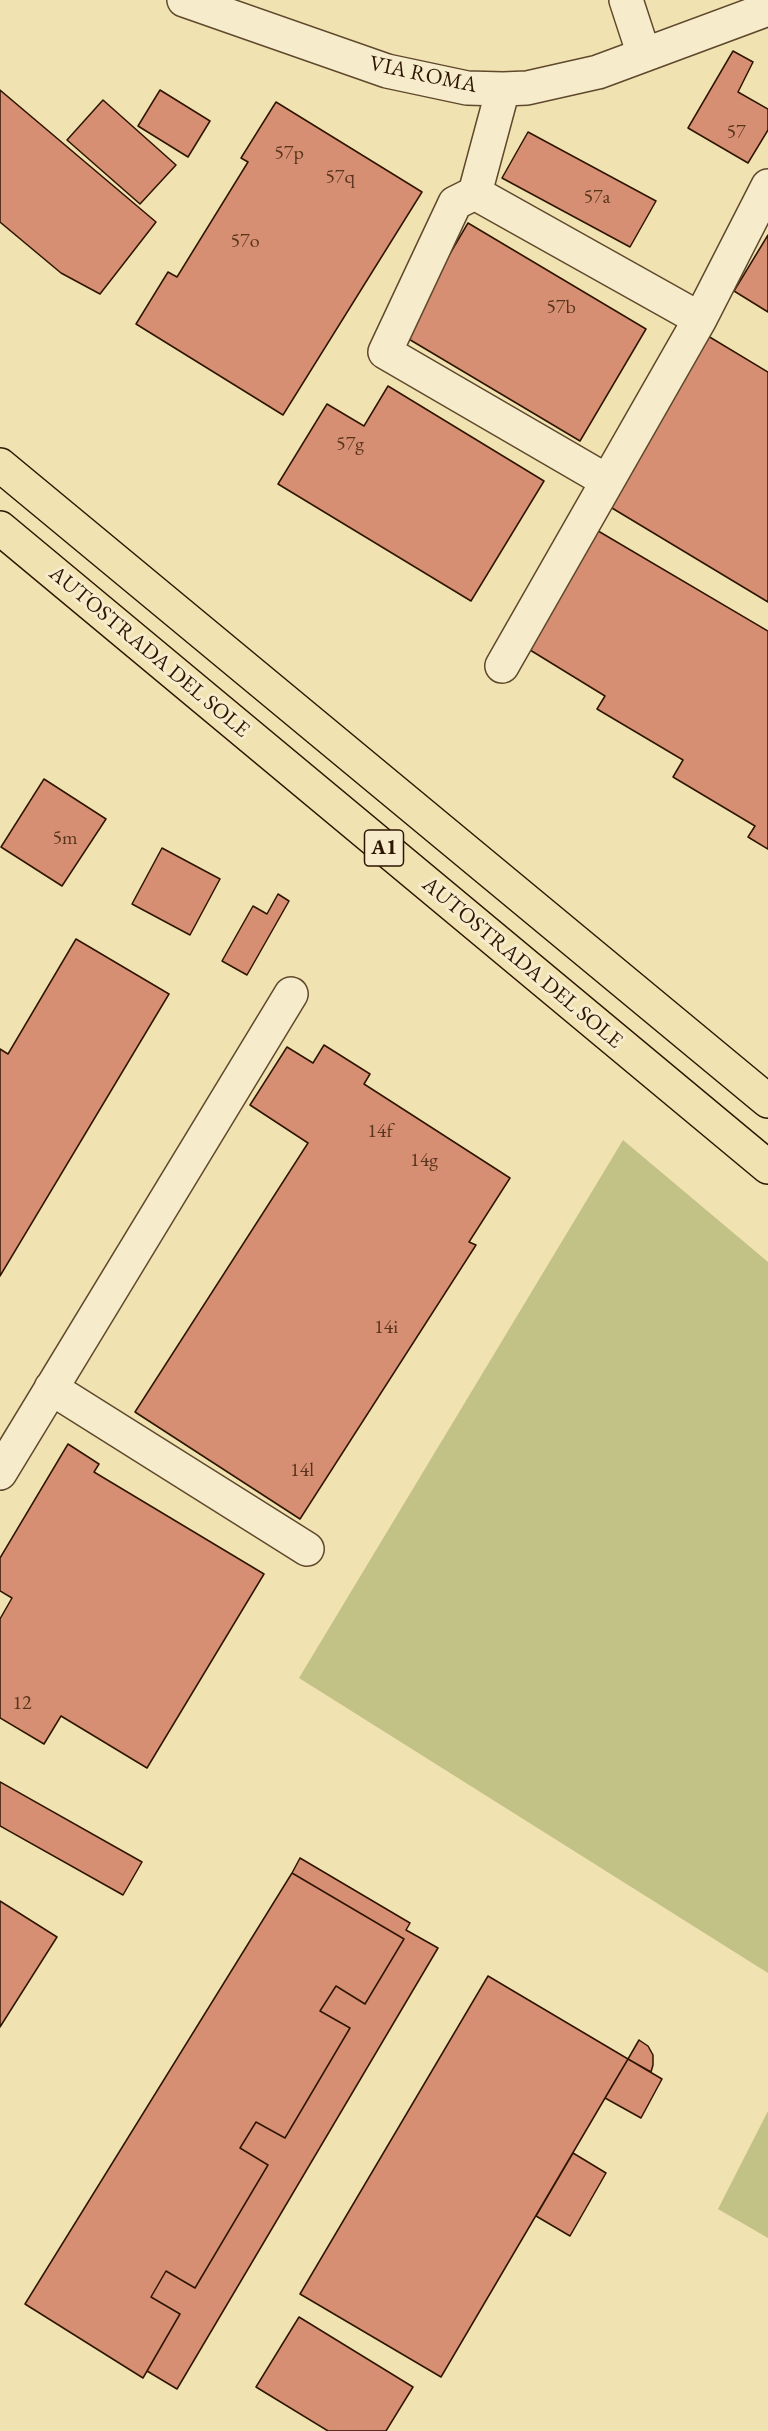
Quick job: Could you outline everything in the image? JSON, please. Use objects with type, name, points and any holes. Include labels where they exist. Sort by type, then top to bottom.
[{"type":"highway","name":"A1","points":[[0,465],[768,1101]]},
{"type":"highway","name":"AUTOSTRADA DEL SOLE","points":[[0,528],[768,1167]]},
{"type":"street","name":"VIA ROMA","points":[[184,0],[387,71],[467,88],[503,89],[527,88],[598,72],[768,9]]},
{"type":"street","points":[[626,0],[644,55]]},
{"type":"street","points":[[503,89],[475,193],[454,203],[385,352],[607,481]]},
{"type":"street","points":[[502,666],[700,319],[768,186]]},
{"type":"street","points":[[475,193],[700,319]]},
{"type":"street","points":[[0,1473],[291,994]]},
{"type":"street","points":[[51,1388],[307,1549]]},
{"type":"shaded area","points":[[623,1140],[768,1262],[768,1973],[299,1678]]},
{"type":"shaded area","points":[[768,2111],[768,2238],[718,2209]]},
{"type":"building","points":[[733,51],[753,62],[738,92],[768,109],[768,130],[748,163],[688,128]]},
{"type":"building","points":[[0,90],[156,222],[100,294],[61,273],[0,222]]},
{"type":"building","points":[[160,90],[210,121],[188,157],[138,126]]},
{"type":"building","points":[[103,100],[176,165],[140,204],[67,140]]},
{"type":"building","points":[[276,102],[422,192],[283,415],[136,324],[168,272],[177,277],[248,162],[241,158]]},
{"type":"building","points":[[528,132],[656,201],[630,247],[502,178]]},
{"type":"building","points":[[468,223],[646,329],[580,441],[402,335]]},
{"type":"building","points":[[768,235],[768,312],[734,291]]},
{"type":"building","points":[[708,336],[768,372],[768,602],[607,505]]},
{"type":"building","points":[[388,386],[544,481],[471,601],[278,484],[327,404],[364,426]]},
{"type":"building","points":[[588,525],[768,631],[768,849],[748,837],[755,826],[673,777],[683,760],[597,709],[605,696],[517,642]]},
{"type":"building","points":[[44,779],[106,819],[62,886],[1,847]]},
{"type":"building","points":[[162,848],[220,879],[190,935],[132,904]]},
{"type":"building","points":[[278,894],[289,901],[247,975],[222,961],[253,906],[267,914]]},
{"type":"building","points":[[76,939],[169,994],[0,1276],[0,1049],[8,1054]]},
{"type":"building","points":[[324,1045],[370,1074],[364,1084],[510,1178],[469,1242],[476,1245],[300,1519],[135,1412],[308,1143],[250,1105],[287,1047],[313,1063]]},
{"type":"building","points":[[68,1444],[99,1464],[94,1472],[264,1574],[147,1768],[61,1716],[44,1744],[0,1718],[0,1619],[12,1598],[0,1591],[0,1558]]},
{"type":"building","points":[[0,1782],[142,1862],[123,1895],[0,1826]]},
{"type":"building","points":[[300,1858],[410,1923],[406,1930],[438,1948],[177,2389],[147,2371],[180,2314],[151,2297],[166,2271],[195,2288],[268,2165],[240,2148],[256,2122],[285,2138],[350,2028],[320,2011],[336,1986],[365,2004],[404,1939],[292,1873]]},
{"type":"building","points":[[292,1873],[404,1939],[365,2004],[336,1986],[320,2011],[350,2028],[285,2138],[256,2122],[240,2148],[268,2165],[195,2288],[166,2271],[151,2297],[180,2314],[143,2378],[25,2304]]},
{"type":"building","points":[[0,1901],[57,1937],[0,2027]]},
{"type":"building","points":[[488,1976],[628,2059],[441,2377],[300,2294]]},
{"type":"building","points":[[639,2040],[648,2046],[653,2055],[651,2072],[628,2059]]},
{"type":"building","points":[[628,2059],[662,2079],[641,2118],[605,2098]]},
{"type":"building","points":[[573,2153],[606,2173],[570,2236],[536,2216]]},
{"type":"building","points":[[299,2317],[413,2387],[386,2431],[328,2431],[256,2387]]}]
